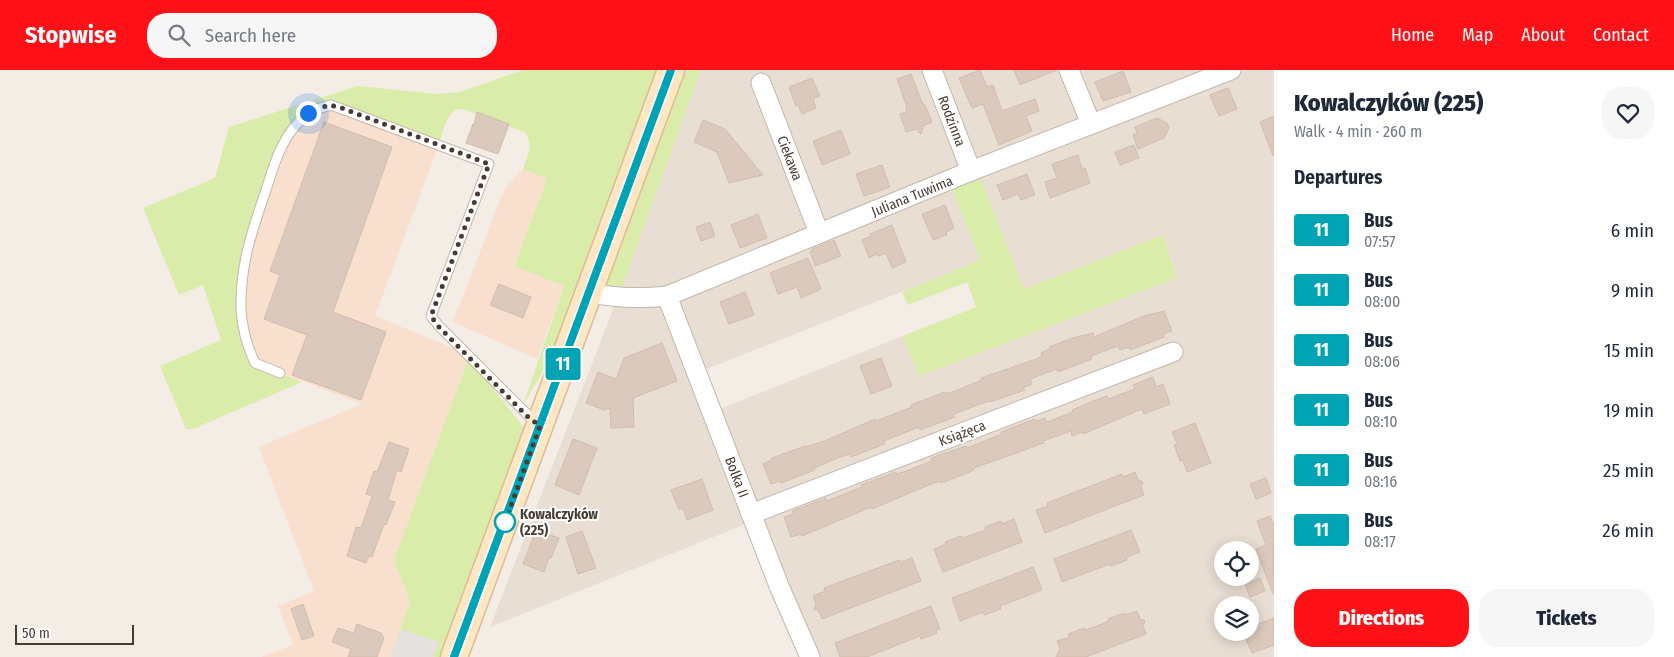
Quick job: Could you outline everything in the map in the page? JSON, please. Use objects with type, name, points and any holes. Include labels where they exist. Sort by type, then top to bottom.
[{"type":"main road","points":[[454,657],[671,70]]},
{"type":"street","name":"Rodzinna","points":[[932,70],[972,171]]},
{"type":"street","points":[[1069,70],[1090,124]]},
{"type":"street","name":"Juliana Tuwima","points":[[589,293],[633,299],[667,296],[972,171],[1231,70]]},
{"type":"street","name":"Ciekawa","points":[[761,83],[819,233]]},
{"type":"street","name":"Bolka II","points":[[667,296],[779,586],[810,657]]},
{"type":"street","name":"Książęca","points":[[751,514],[1174,352]]},
{"type":"lane","points":[[280,373],[255,364],[246,344],[241,310],[242,277],[247,247],[272,172],[284,143],[296,125],[308,113],[331,104],[489,164],[431,316],[438,326],[528,417],[540,426]]},
{"type":"shaded area","points":[[701,70],[1274,70],[1274,657],[810,657],[753,521],[490,627],[607,325]],"holes":[[[977,170],[1024,289],[1163,235],[1177,277],[919,375],[903,336],[712,412],[697,373],[981,260],[949,181]]]},
{"type":"shaded area","points":[[331,105],[439,144],[375,316],[465,353],[469,357],[394,560],[410,601],[391,657],[261,657],[293,645],[278,606],[314,591],[259,447],[362,404],[255,363],[241,310],[242,277],[284,143],[308,113]]},
{"type":"shaded area","points":[[523,169],[547,179],[514,265],[564,286],[537,359],[453,322],[504,190]]},
{"type":"shaded area","points":[[401,629],[439,642],[433,657],[391,657]]},
{"type":"green space","points":[[523,70],[671,70],[589,293],[523,405],[564,286],[514,266],[547,179],[523,169],[530,148],[528,136],[524,132],[508,126],[508,123],[477,112],[476,114],[461,109],[456,110],[449,117],[439,144],[339,107],[319,108],[284,143],[247,247],[241,310],[255,363],[302,382],[193,429],[186,429],[160,366],[221,340],[203,285],[179,295],[143,208],[215,178],[229,127],[358,86],[437,94],[460,92]]},
{"type":"green space","points":[[684,70],[701,70],[618,298],[600,295]]},
{"type":"green space","points":[[977,169],[1024,289],[1163,235],[1177,278],[919,376],[903,336],[976,307],[967,282],[908,305],[902,292],[980,260],[949,181]]},
{"type":"green space","points":[[469,357],[524,428],[440,657],[391,657],[410,601],[394,560]]},
{"type":"building","points":[[980,70],[987,87],[993,85],[1002,111],[1035,99],[1039,111],[1026,116],[1032,131],[999,145],[983,104],[972,108],[959,78]]},
{"type":"building","points":[[1014,70],[1057,70],[1020,85]]},
{"type":"building","points":[[1123,71],[1131,92],[1103,101],[1095,82]]},
{"type":"building","points":[[911,74],[932,122],[923,126],[921,134],[916,129],[906,132],[900,114],[907,112],[907,107],[897,79]]},
{"type":"building","points":[[812,78],[820,96],[813,99],[816,108],[802,114],[798,105],[796,106],[789,87]]},
{"type":"building","points":[[1228,88],[1237,109],[1219,116],[1210,95]]},
{"type":"building","points":[[477,112],[509,124],[498,154],[466,143]]},
{"type":"building","points":[[1274,116],[1274,156],[1273,156],[1260,122]]},
{"type":"building","points":[[1157,118],[1167,123],[1169,128],[1164,138],[1138,149],[1133,135],[1137,133],[1135,127]]},
{"type":"building","points":[[703,120],[725,129],[763,175],[729,183],[717,152],[694,142]]},
{"type":"building","points":[[324,122],[392,147],[333,312],[386,332],[361,400],[292,375],[307,335],[264,319],[280,275],[270,271]]},
{"type":"building","points":[[841,130],[850,154],[822,165],[813,141]]},
{"type":"building","points":[[1134,145],[1139,158],[1120,165],[1115,152]]},
{"type":"building","points":[[1078,155],[1082,169],[1085,168],[1090,183],[1050,198],[1045,182],[1057,178],[1052,164]]},
{"type":"building","points":[[882,165],[890,187],[864,196],[856,174]]},
{"type":"building","points":[[1027,174],[1035,195],[1021,200],[1018,194],[1003,200],[997,185]]},
{"type":"building","points":[[945,205],[954,228],[946,232],[947,235],[933,240],[922,214]]},
{"type":"building","points":[[758,214],[767,238],[740,248],[731,225]]},
{"type":"building","points":[[710,222],[715,236],[701,241],[696,227]]},
{"type":"building","points":[[892,225],[906,262],[892,268],[886,253],[878,256],[877,254],[869,258],[862,240],[871,236],[870,234]]},
{"type":"building","points":[[834,240],[841,256],[815,266],[810,251]]},
{"type":"building","points":[[808,258],[821,289],[801,298],[797,287],[778,294],[770,273]]},
{"type":"building","points":[[499,284],[531,297],[523,318],[490,305]]},
{"type":"building","points":[[745,292],[754,315],[729,324],[720,302]]},
{"type":"building","points":[[1164,311],[1172,331],[1163,334],[1164,337],[1130,350],[1129,347],[1120,350],[1118,346],[1091,356],[1092,359],[1058,372],[1057,369],[1030,379],[1032,384],[1023,388],[1025,390],[980,404],[954,414],[955,417],[920,430],[919,427],[884,441],[885,444],[851,457],[850,454],[840,457],[814,468],[815,470],[781,483],[780,481],[771,484],[763,464],[772,460],[772,458],[827,440],[875,419],[876,421],[912,407],[911,405],[945,392],[945,394],[955,391],[982,380],[981,378],[1042,357],[1041,353],[1050,349],[1049,347],[1073,338],[1093,333],[1094,337],[1144,316]]},
{"type":"building","points":[[662,343],[677,381],[633,398],[634,427],[611,428],[610,408],[604,410],[586,403],[598,372],[616,379],[624,358]]},
{"type":"building","points":[[881,358],[892,386],[871,394],[860,366]]},
{"type":"building","points":[[1153,377],[1156,387],[1163,384],[1170,404],[1144,414],[1142,409],[1083,434],[1082,432],[1072,436],[1071,431],[1043,441],[1044,443],[974,468],[974,470],[965,474],[941,483],[941,481],[931,484],[872,509],[871,507],[802,536],[801,534],[791,537],[784,517],[793,514],[792,511],[826,498],[827,501],[862,487],[861,485],[896,472],[897,474],[906,471],[932,461],[931,458],[966,446],[967,448],[1035,419],[1036,421],[1045,418],[1047,422],[1107,396],[1108,399],[1135,389],[1133,385]]},
{"type":"building","points":[[1195,423],[1211,463],[1187,472],[1183,460],[1180,461],[1174,445],[1177,444],[1172,432]]},
{"type":"building","points":[[573,439],[597,448],[579,495],[555,485]]},
{"type":"building","points":[[389,442],[409,449],[401,472],[397,470],[388,500],[395,502],[386,525],[384,524],[372,557],[369,556],[366,563],[347,556],[356,527],[361,528],[372,496],[366,494],[374,471],[377,472]]},
{"type":"building","points":[[1135,472],[1138,480],[1143,482],[1141,487],[1144,495],[1045,533],[1036,510],[1048,506],[1047,503],[1122,474],[1123,477]]},
{"type":"building","points":[[1266,478],[1271,493],[1256,499],[1250,484]]},
{"type":"building","points":[[702,479],[713,510],[687,520],[683,508],[679,510],[671,490]]},
{"type":"building","points":[[1270,516],[1274,526],[1273,594],[1259,557],[1259,548],[1266,545],[1257,521]]},
{"type":"building","points":[[1014,519],[1022,542],[943,572],[934,549],[946,544],[945,542],[961,536],[962,538],[986,530],[985,527],[1001,521],[1002,524]]},
{"type":"building","points":[[536,530],[559,538],[544,572],[523,564]]},
{"type":"building","points":[[1131,530],[1140,552],[1126,557],[1127,560],[1111,566],[1110,564],[1062,582],[1054,559]]},
{"type":"building","points":[[582,531],[596,568],[578,574],[566,537]]},
{"type":"building","points":[[912,558],[921,581],[822,619],[819,611],[814,609],[816,604],[813,596],[825,591],[824,588],[899,560],[900,562]]},
{"type":"building","points":[[1033,567],[1042,590],[1000,606],[1001,609],[984,615],[983,612],[960,621],[952,598]]},
{"type":"building","points":[[1259,578],[1265,591],[1250,596],[1246,586],[1259,586]]},
{"type":"building","points":[[303,604],[314,636],[302,640],[291,609]]},
{"type":"building","points":[[931,606],[940,629],[936,630],[937,633],[921,639],[920,636],[867,657],[840,657],[835,643]]},
{"type":"building","points":[[1137,611],[1140,619],[1145,621],[1143,626],[1146,634],[1086,657],[1056,657],[1060,649],[1057,641],[1070,637],[1068,634],[1084,628],[1085,630],[1097,626],[1109,621],[1108,619],[1124,613],[1125,615]]},
{"type":"building","points":[[1274,618],[1274,645],[1252,653],[1247,641],[1259,641],[1259,624]]},
{"type":"building","points":[[357,624],[381,633],[384,638],[377,657],[348,657],[351,649],[332,642],[338,628],[354,633]]},
{"type":"bus line","name":"11","points":[[454,657],[671,70]]},
{"type":"place","name":"Kowalczyków (225)","points":[[505,522]]},
{"type":"route","points":[[308,113],[331,104],[489,164],[431,316],[438,326],[528,417],[540,426],[505,522]]}]
